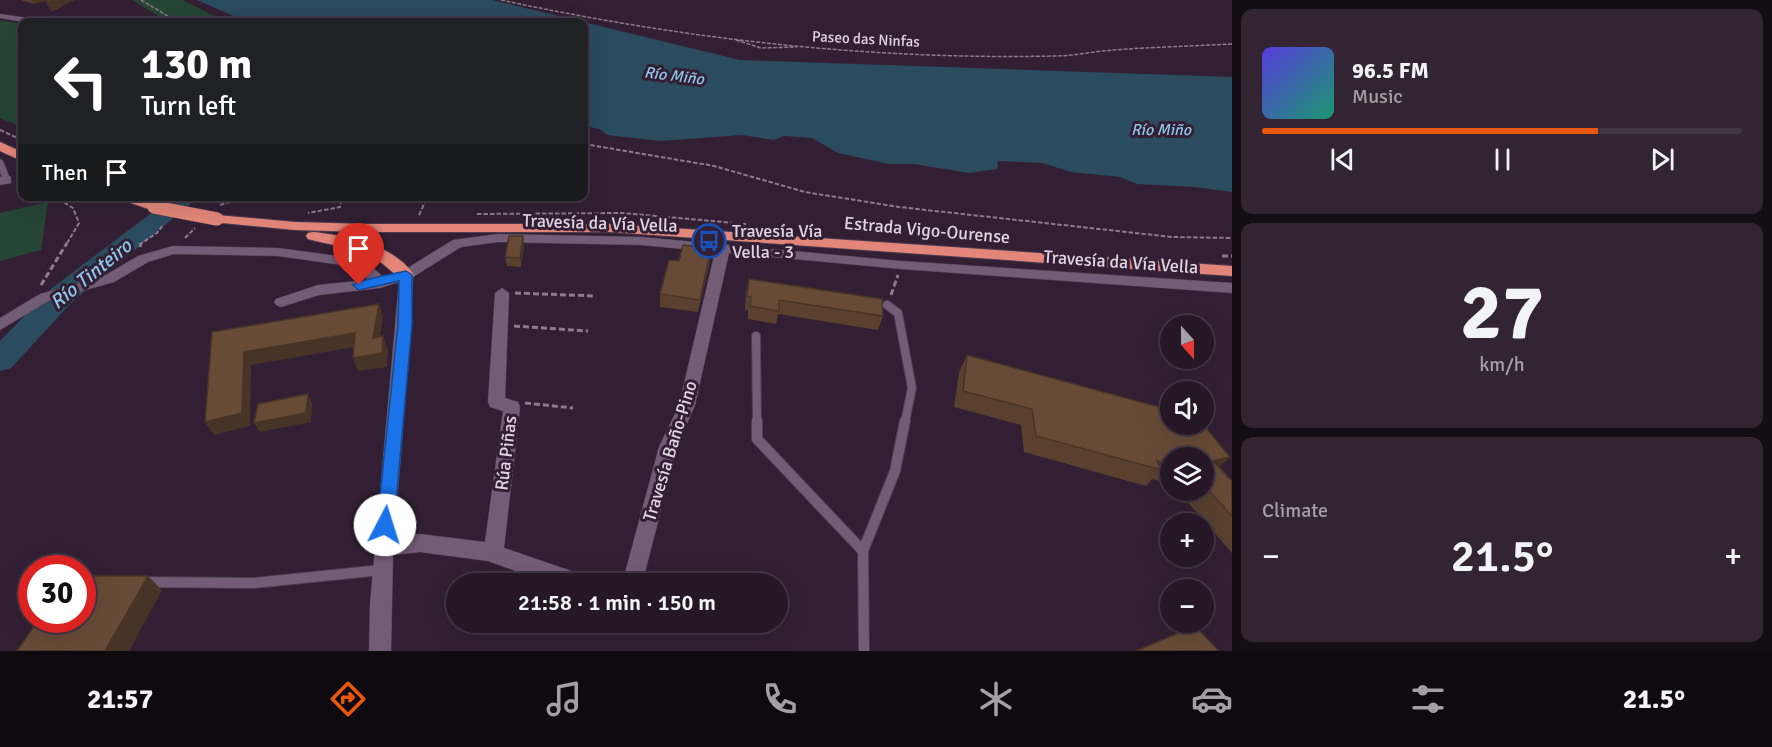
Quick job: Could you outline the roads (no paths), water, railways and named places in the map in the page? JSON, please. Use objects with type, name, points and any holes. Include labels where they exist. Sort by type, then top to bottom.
[{"type":"highway","points":[[134,201],[215,222],[342,240],[387,257],[406,275]]},
{"type":"highway","name":"Estrada Vigo-Ourense","points":[[215,222],[330,227],[611,228],[1232,271]]},
{"type":"street","points":[[0,16],[18,19]]},
{"type":"street","name":"Travesía da Vía Vella","points":[[281,302],[318,290],[380,283],[406,275],[458,243],[498,238],[641,241],[901,265],[1232,288]]},
{"type":"street","name":"Travesía Baño-Pino","points":[[635,573],[668,447],[687,405],[723,248]]},
{"type":"street","points":[[0,325],[33,302],[109,279],[143,259],[172,250],[278,252],[360,263],[380,283]]},
{"type":"street","points":[[380,651],[378,590],[405,324],[406,275]]},
{"type":"street","name":"Rúa Piñas","points":[[493,553],[512,407],[496,402],[502,292]]},
{"type":"street","points":[[383,547],[420,543],[493,553],[550,573]]},
{"type":"lane","points":[[0,163],[4,181]]},
{"type":"lane","points":[[864,651],[863,551],[895,471],[912,388],[898,313],[887,305]]},
{"type":"lane","points":[[756,336],[757,439],[863,551]]},
{"type":"lane","points":[[128,582],[254,583],[381,570]]},
{"type":"water","points":[[197,0],[492,0],[566,18],[238,18]]},
{"type":"water","name":"Río Miño","points":[[588,23],[740,60],[1232,77],[1232,192],[1195,187],[1137,184],[1120,177],[1071,172],[1042,163],[998,161],[997,169],[969,173],[914,164],[889,164],[838,153],[812,138],[784,136],[774,140],[742,135],[660,141],[607,135],[600,129],[588,127]]},
{"type":"waterway","name":"Río Tinteiro","points":[[0,360],[62,295],[183,201]]},
{"type":"place","name":"Travesía Vía Vella - 3","points":[[709,241]]}]
